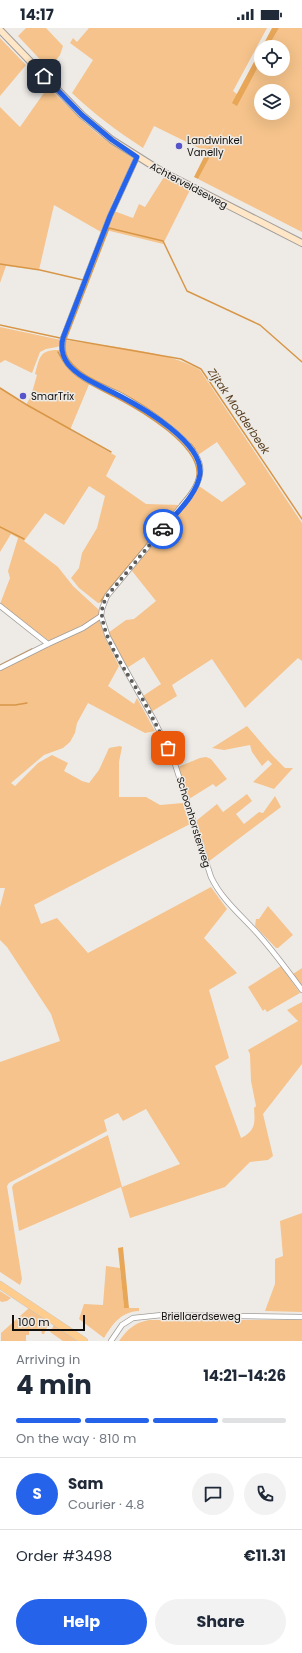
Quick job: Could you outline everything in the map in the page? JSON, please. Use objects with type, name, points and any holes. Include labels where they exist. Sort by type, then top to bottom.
[{"type":"main road","points":[[0,1285],[84,1341]]},
{"type":"street","name":"Achterveldseweg","points":[[0,30],[82,115],[112,140],[137,157],[187,185],[273,229],[287,234],[302,243]]},
{"type":"street","points":[[0,668],[83,628],[101,616],[107,596],[189,497],[197,485],[200,472],[197,458],[180,437],[159,420],[138,406],[80,374],[68,364],[62,350],[63,338],[110,216],[137,157]]},
{"type":"street","points":[[0,606],[48,644]]},
{"type":"street","name":"Schoonhorsterweg","points":[[101,616],[108,637],[122,665],[154,720],[174,761],[211,877],[217,890],[229,905],[275,953],[302,990]]},
{"type":"street","name":"Briellaerdseweg","points":[[111,1341],[122,1325],[133,1318],[162,1315],[302,1317]]},
{"type":"shaded area","points":[[26,28],[46,28],[63,46],[60,55],[49,69],[18,36]]},
{"type":"shaded area","points":[[89,28],[267,28],[261,40],[254,40],[254,52],[233,91],[241,97],[254,74],[254,76],[290,76],[290,40],[272,40],[279,28],[302,28],[302,232],[198,179],[226,125],[213,148],[209,147],[207,152],[154,126],[143,148],[115,129],[89,108],[72,93],[93,60],[70,43],[73,38],[77,42]]},
{"type":"shaded area","points":[[272,28],[279,28],[272,40],[266,40]]},
{"type":"shaded area","points":[[0,38],[26,65],[0,96]]},
{"type":"shaded area","points":[[254,62],[254,74],[237,106],[232,103]]},
{"type":"shaded area","points":[[48,87],[99,135],[134,159],[114,199],[101,232],[54,205],[39,270],[6,266],[0,283],[0,107],[20,127]]},
{"type":"shaded area","points":[[209,147],[214,149],[198,179],[194,177]]},
{"type":"shaded area","points":[[164,177],[190,190],[163,244],[106,230],[114,211],[133,218],[139,204],[145,207]]},
{"type":"shaded area","points":[[0,327],[61,340],[59,346],[40,352],[32,373],[5,360],[0,363]]},
{"type":"shaded area","points":[[64,340],[153,353],[186,363],[200,370],[302,523],[302,661],[298,658],[245,708],[212,659],[172,685],[177,696],[151,712],[143,696],[161,684],[144,657],[127,668],[108,633],[126,620],[134,619],[156,601],[132,571],[138,561],[199,486],[222,502],[246,484],[217,442],[198,455],[182,437],[119,393],[88,378],[73,367],[64,351]]},
{"type":"shaded area","points":[[59,350],[66,362],[90,382],[70,430],[116,456],[106,476],[146,504],[181,505],[103,602],[98,603],[79,588],[71,578],[79,568],[82,553],[97,528],[105,496],[89,486],[64,525],[45,513],[24,541],[58,567],[73,586],[99,610],[99,615],[89,622],[49,641],[0,604],[10,578],[8,571],[18,538],[11,534],[0,552],[0,388],[26,405],[31,396],[37,375],[35,374],[41,356],[48,351]]},
{"type":"shaded area","points":[[99,620],[106,640],[119,666],[108,686],[134,704],[137,698],[155,731],[145,733],[88,703],[77,723],[75,733],[70,742],[63,748],[44,755],[11,783],[15,786],[38,763],[52,755],[68,763],[64,771],[82,781],[89,783],[99,770],[109,748],[120,746],[122,747],[119,762],[119,797],[146,797],[160,805],[183,803],[190,824],[34,905],[41,924],[57,918],[88,953],[211,887],[227,909],[204,938],[237,973],[209,990],[229,1058],[215,1066],[241,1138],[250,1132],[254,1126],[254,1108],[256,1106],[251,1081],[250,1054],[248,1050],[298,1021],[287,1010],[302,1002],[302,1064],[263,1114],[273,1156],[268,1160],[250,1162],[225,1187],[130,1218],[121,1187],[19,1231],[12,1187],[14,1184],[108,1135],[122,1187],[180,1164],[146,1109],[123,1121],[118,1113],[104,1120],[107,1131],[9,1183],[7,1186],[22,1279],[20,1285],[0,1272],[0,1062],[60,1041],[51,1014],[7,947],[0,940],[0,907],[5,888],[0,888],[0,668]]},
{"type":"shaded area","points":[[247,726],[285,768],[293,768],[274,789],[253,782],[272,764],[268,760],[262,766],[252,752],[250,745],[224,750],[212,748]]},
{"type":"shaded area","points":[[206,757],[211,759],[227,779],[216,787],[213,784],[189,799],[178,767]]},
{"type":"shaded area","points":[[247,794],[252,801],[236,814],[244,824],[259,812],[263,813],[275,796],[281,807],[208,862],[196,821],[217,804],[223,812]]},
{"type":"shaded area","points":[[268,906],[293,935],[278,948],[276,948],[255,926],[256,919],[259,919]]},
{"type":"shaded area","points":[[281,966],[300,993],[267,1012],[265,1009],[263,1011],[248,987]]},
{"type":"shaded area","points":[[302,968],[302,987],[293,974]]},
{"type":"shaded area","points":[[302,1213],[302,1312],[265,1311],[275,1284],[275,1259],[283,1256],[280,1221]]},
{"type":"shaded area","points":[[123,1247],[129,1308],[124,1308],[118,1248]]},
{"type":"shaded area","points":[[106,1266],[120,1268],[124,1308],[139,1308],[139,1311],[122,1316],[104,1338],[79,1319],[84,1304],[103,1305]]},
{"type":"shaded area","points":[[0,1291],[11,1298],[7,1301],[0,1301]]},
{"type":"shaded area","points":[[29,1308],[48,1320],[49,1323],[44,1334],[42,1334],[41,1331],[29,1331],[29,1335],[26,1335],[26,1341],[1,1341],[1,1333]]},
{"type":"shaded area","points":[[149,1320],[302,1320],[302,1341],[119,1341],[132,1327]]},
{"type":"shaded area","points":[[54,1325],[79,1341],[63,1341],[50,1332]]},
{"type":"waterway","points":[[166,422],[133,399],[86,376],[74,366],[66,353],[66,339],[109,228],[163,241],[187,291],[260,325],[302,362]]},
{"type":"waterway","points":[[0,264],[40,270],[83,280]]},
{"type":"waterway","name":"Zijtak Modderbeek","points":[[0,325],[60,338]]},
{"type":"waterway","name":"Zijtak Modderbeek","points":[[66,339],[181,359],[201,369],[302,519]]},
{"type":"waterway","points":[[58,352],[66,366],[74,374],[140,411],[167,430],[189,452],[195,464],[197,475],[193,487],[180,504]]},
{"type":"waterway","points":[[0,388],[27,405],[111,452]]},
{"type":"waterway","points":[[191,444],[195,449]]},
{"type":"waterway","points":[[101,601],[173,513]]},
{"type":"waterway","points":[[0,527],[24,539]]},
{"type":"waterway","points":[[0,665],[32,649]]},
{"type":"waterway","points":[[0,705],[27,703]]},
{"type":"way so far","points":[[163,529],[107,596],[101,616],[108,637],[122,665],[154,720],[168,748]]},
{"type":"place","name":"Landwinkel Vanelly","points":[[179,146]]},
{"type":"place","name":"SmarTrix","points":[[23,396]]},
{"type":"route","points":[[44,76],[82,115],[112,140],[137,157],[110,216],[63,338],[62,348],[68,364],[74,370],[138,406],[159,420],[183,440],[194,452],[200,467],[197,485],[194,491],[163,529]]}]
